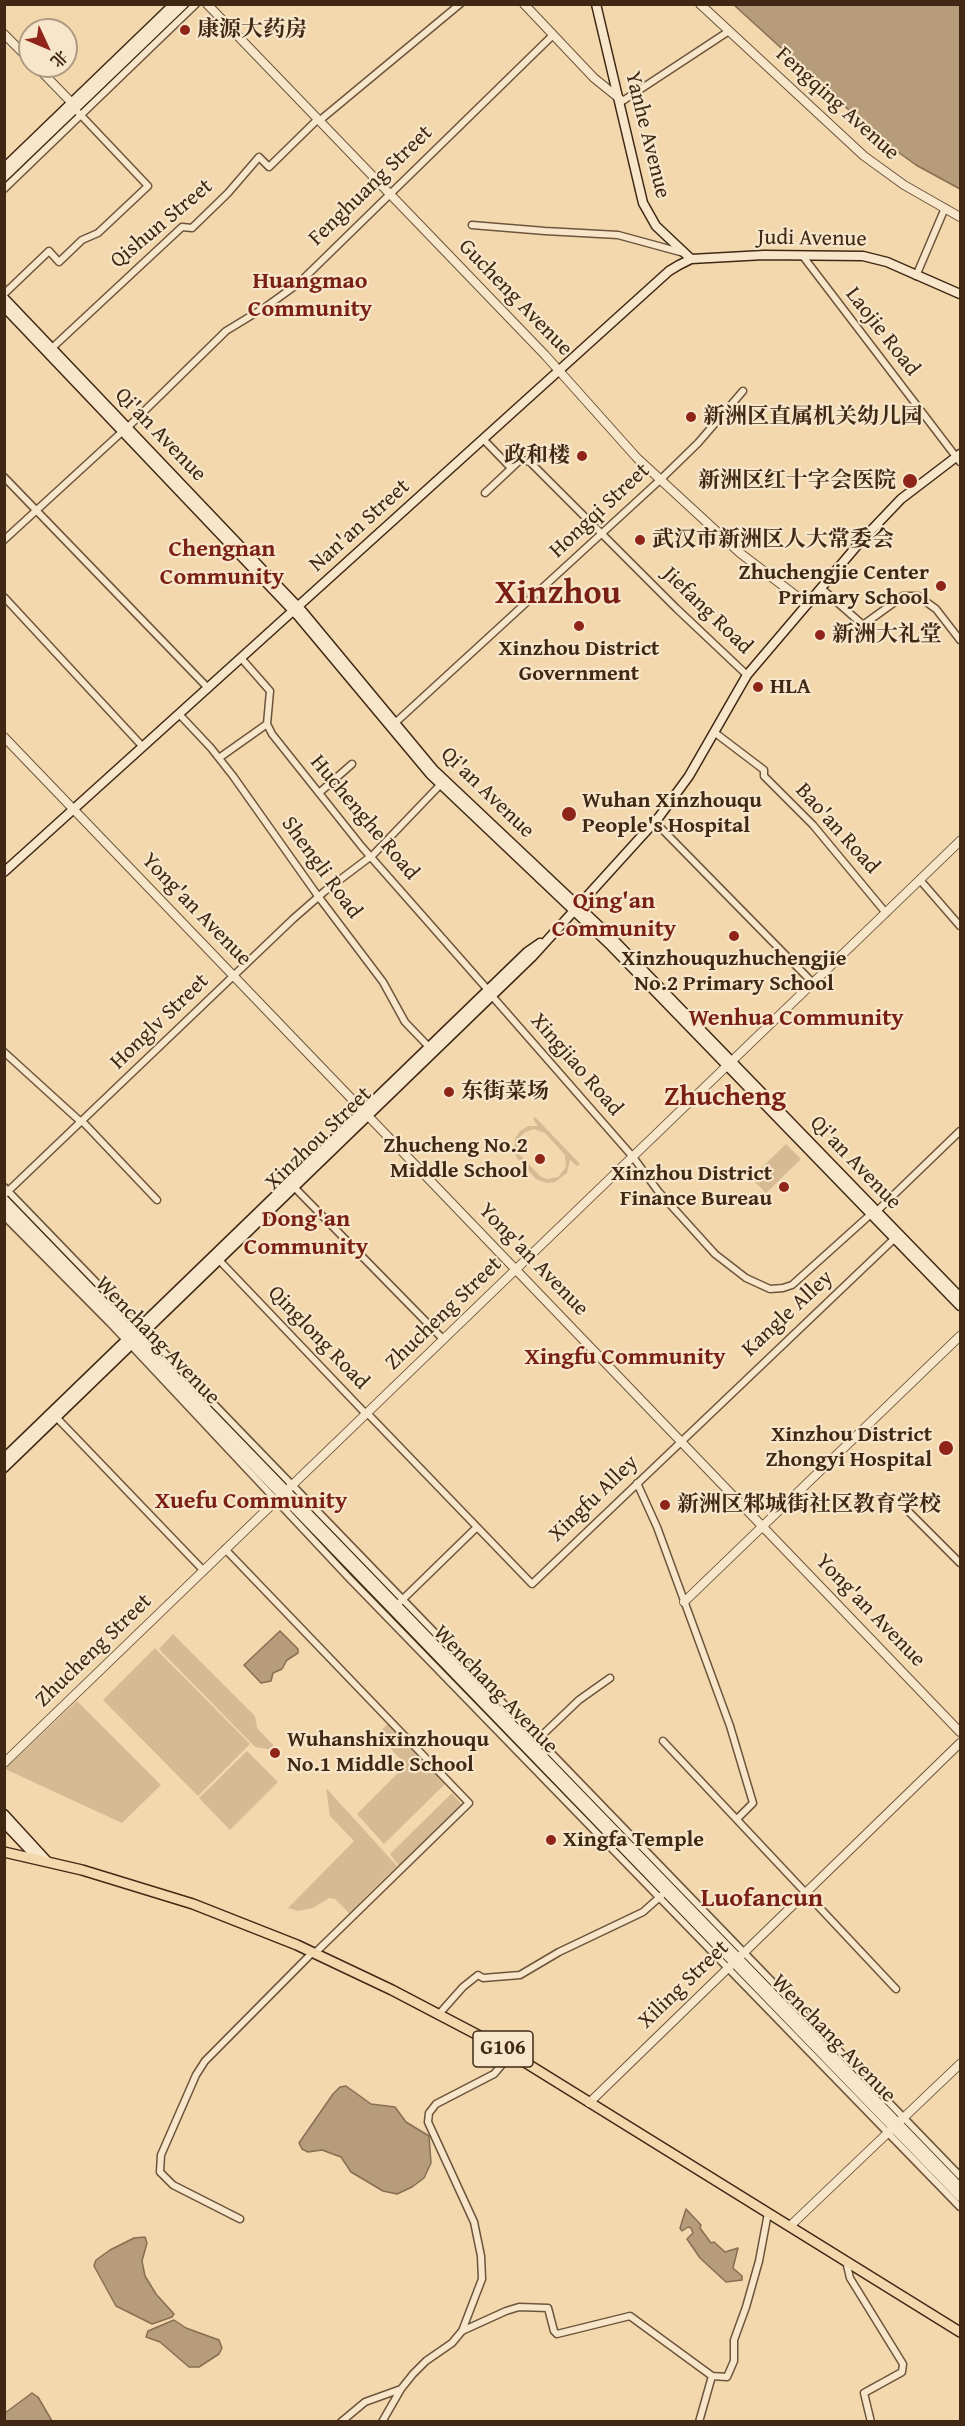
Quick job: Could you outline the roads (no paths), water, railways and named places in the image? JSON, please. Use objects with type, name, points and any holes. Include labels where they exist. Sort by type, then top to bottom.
[{"type":"highway","name":"G106","points":[[4,1852],[38,1859],[193,1904],[314,1952],[439,2014],[511,2054],[960,2332]]},
{"type":"main road","points":[[4,168],[76,109],[174,4]]},
{"type":"main road","points":[[4,177],[183,4]]},
{"type":"main road","name":"Yanhe Avenue","points":[[596,4],[643,203],[656,226],[687,256]]},
{"type":"main road","name":"Judi Avenue","points":[[687,256],[802,255],[871,258],[887,262],[960,294]]},
{"type":"main road","name":"Nan'an Street","points":[[4,872],[687,256]]},
{"type":"main road","name":"Qi'an Avenue","points":[[4,298],[125,429]]},
{"type":"main road","name":"Qi'an Avenue","points":[[4,307],[125,429],[296,609],[445,780],[576,907],[960,1297]]},
{"type":"main road","name":"Xinzhou Street","points":[[4,1468],[57,1418],[135,1337],[490,993],[527,952],[552,933],[655,822],[689,776],[747,675],[807,604],[890,510],[959,458]]},
{"type":"main road","name":"Qi'an Avenue","points":[[296,609],[415,757],[441,784],[576,907]]},
{"type":"main road","name":"Xinzhou Street","points":[[4,1458],[219,1260],[294,1187],[429,1047],[490,993]]},
{"type":"main road","name":"Wenchang Avenue","points":[[5,1193],[135,1337],[662,1895],[735,1960]]},
{"type":"main road","name":"Wenchang Avenue","points":[[4,1208],[135,1337]]},
{"type":"main road","name":"Qi'an Avenue","points":[[874,1212],[895,1238],[960,1306]]},
{"type":"main road","name":"Wenchang Avenue","points":[[284,1493],[400,1603],[535,1742],[735,1960],[896,2125],[960,2187]]},
{"type":"main road","points":[[4,1814],[48,1862]]},
{"type":"main road","points":[[4,1823],[38,1859]]},
{"type":"main road","name":"Wenchang Avenue","points":[[896,2125],[960,2197]]},
{"type":"street","points":[[4,189],[76,109],[196,4]]},
{"type":"street","name":"Gucheng Avenue","points":[[207,4],[559,371],[660,480],[740,553],[807,604]]},
{"type":"street","name":"Qishun Street","points":[[52,348],[182,227],[192,228],[228,193],[259,157],[269,167],[318,120],[460,4]]},
{"type":"street","points":[[524,4],[594,78],[620,101],[729,32]]},
{"type":"street","name":"Fengqing Avenue","points":[[700,4],[864,156],[904,185],[960,217]]},
{"type":"street","points":[[5,35],[18,48]]},
{"type":"street","name":"Fenghuang Street","points":[[4,540],[125,429],[226,331],[299,283],[553,35]]},
{"type":"street","points":[[4,294],[49,251],[59,262],[82,240],[98,233],[148,186],[47,78]]},
{"type":"street","points":[[916,276],[945,208]]},
{"type":"street","points":[[472,225],[618,234],[687,256]]},
{"type":"street","name":"Laojie Road","points":[[802,255],[959,458]]},
{"type":"street","name":"Hongqi Street","points":[[395,723],[660,480],[698,443],[743,392]]},
{"type":"street","points":[[483,439],[511,468],[485,493]]},
{"type":"street","name":"Jiefang Road","points":[[511,468],[522,460],[531,463],[747,675]]},
{"type":"street","points":[[4,477],[208,688]]},
{"type":"street","points":[[821,588],[863,625],[903,596],[918,596],[936,609],[959,636]]},
{"type":"street","points":[[4,597],[143,747]]},
{"type":"street","points":[[219,758],[267,724],[270,691],[241,658]]},
{"type":"street","name":"Shengli Road","points":[[179,714],[219,758],[383,982],[405,1022],[429,1047]]},
{"type":"street","name":"Huchenghe Road","points":[[267,724],[272,734],[371,857],[490,993]]},
{"type":"street","name":"Bao'an Road","points":[[714,732],[764,770],[764,776],[813,825],[886,913]]},
{"type":"street","name":"Yong'an Avenue","points":[[4,737],[960,1732]]},
{"type":"street","points":[[319,793],[352,764]]},
{"type":"street","name":"Honglv Street","points":[[5,1193],[318,896],[371,857],[441,784]]},
{"type":"street","points":[[655,822],[813,983]]},
{"type":"street","name":"Zhucheng Street","points":[[4,1763],[960,841]]},
{"type":"street","points":[[920,880],[960,926]]},
{"type":"street","name":"Xingjiao Road","points":[[490,993],[633,1157],[658,1191],[722,1260],[746,1278],[766,1288],[783,1288],[795,1282],[960,1131]]},
{"type":"street","points":[[4,1052],[81,1122],[157,1200]]},
{"type":"street","points":[[294,1187],[443,1339]]},
{"type":"street","points":[[4,1216],[135,1337],[284,1493]]},
{"type":"street","name":"Kangle Alley","points":[[681,1440],[895,1238]]},
{"type":"street","name":"Qinglong Road","points":[[219,1260],[532,1584]]},
{"type":"street","points":[[684,1602],[960,1336]]},
{"type":"street","points":[[57,1418],[203,1570]]},
{"type":"street","name":"Xingfu Alley","points":[[532,1584],[681,1440]]},
{"type":"street","points":[[637,1483],[657,1527],[730,1726],[753,1803],[738,1818]]},
{"type":"street","points":[[910,1513],[960,1563]]},
{"type":"street","points":[[400,1603],[477,1527]]},
{"type":"street","points":[[225,1549],[469,1803],[314,1952],[205,2061],[196,2075],[161,2155],[160,2172],[173,2184],[240,2219]]},
{"type":"street","points":[[535,1742],[579,1700],[610,1678]]},
{"type":"street","points":[[663,1741],[738,1818],[896,1989]]},
{"type":"street","name":"Xiling Street","points":[[589,2103],[960,1743]]},
{"type":"street","points":[[439,2014],[463,1987],[478,1975],[483,1977],[520,1975],[559,1952],[643,1912],[662,1895]]},
{"type":"street","points":[[735,1960],[896,2125],[960,2207]]},
{"type":"street","points":[[382,2421],[401,2389],[420,2367],[452,2343],[462,2331],[481,2284],[483,2273],[474,2222],[428,2122],[428,2116],[436,2104],[494,2074],[511,2054]]},
{"type":"street","points":[[790,2226],[960,2064]]},
{"type":"street","points":[[896,2125],[960,2176]]},
{"type":"street","points":[[462,2331],[519,2307],[548,2308],[554,2331],[557,2334],[630,2316],[712,2376],[727,2377],[734,2361],[734,2340],[747,2307],[768,2213]]},
{"type":"street","points":[[846,2260],[850,2278],[903,2364],[902,2372],[864,2393],[871,2421]]},
{"type":"street","points":[[699,2421],[712,2376]]},
{"type":"street","points":[[341,2421],[365,2402],[401,2389]]},
{"type":"place","name":"康源大药房","points":[[185,30]]},
{"type":"place","name":"新洲区直属机关幼儿园","points":[[691,417]]},
{"type":"place","name":"政和楼","points":[[582,456]]},
{"type":"place","name":"新洲区红十字会医院","points":[[910,481]]},
{"type":"place","name":"武汉市新洲区人大常委会","points":[[640,540]]},
{"type":"place","name":"Zhuchengjie Center Primary School","points":[[941,586]]},
{"type":"place","name":"Xinzhou District Government","points":[[579,626]]},
{"type":"place","name":"新洲大礼堂","points":[[820,635]]},
{"type":"place","name":"HLA","points":[[758,687]]},
{"type":"place","name":"Wuhan Xinzhouqu People's Hospital","points":[[569,814]]},
{"type":"place","name":"Xinzhouquzhuchengjie No.2 Primary School","points":[[734,936]]},
{"type":"place","name":"东街菜场","points":[[449,1092]]},
{"type":"place","name":"Zhucheng No.2 Middle School","points":[[540,1159]]},
{"type":"place","name":"Xinzhou District Finance Bureau","points":[[784,1187]]},
{"type":"place","name":"Xinzhou District Zhongyi Hospital","points":[[946,1448]]},
{"type":"place","name":"新洲区邾城街社区教育学校","points":[[665,1505]]},
{"type":"place","name":"Wuhanshixinzhouqu No.1 Middle School","points":[[275,1753]]},
{"type":"place","name":"Xingfa Temple","points":[[551,1840]]},
{"type":"district","name":"Huangmao Community","points":[[310,296]]},
{"type":"district","name":"Chengnan Community","points":[[222,564]]},
{"type":"district","name":"Xinzhou","points":[[558,594]]},
{"type":"district","name":"Qing'an Community","points":[[614,916]]},
{"type":"district","name":"Wenhua Community","points":[[796,1019]]},
{"type":"district","name":"Zhucheng","points":[[725,1098]]},
{"type":"district","name":"Dong'an Community","points":[[306,1234]]},
{"type":"district","name":"Xingfu Community","points":[[625,1358]]},
{"type":"district","name":"Xuefu Community","points":[[251,1502]]},
{"type":"district","name":"Luofancun","points":[[762,1899]]}]
